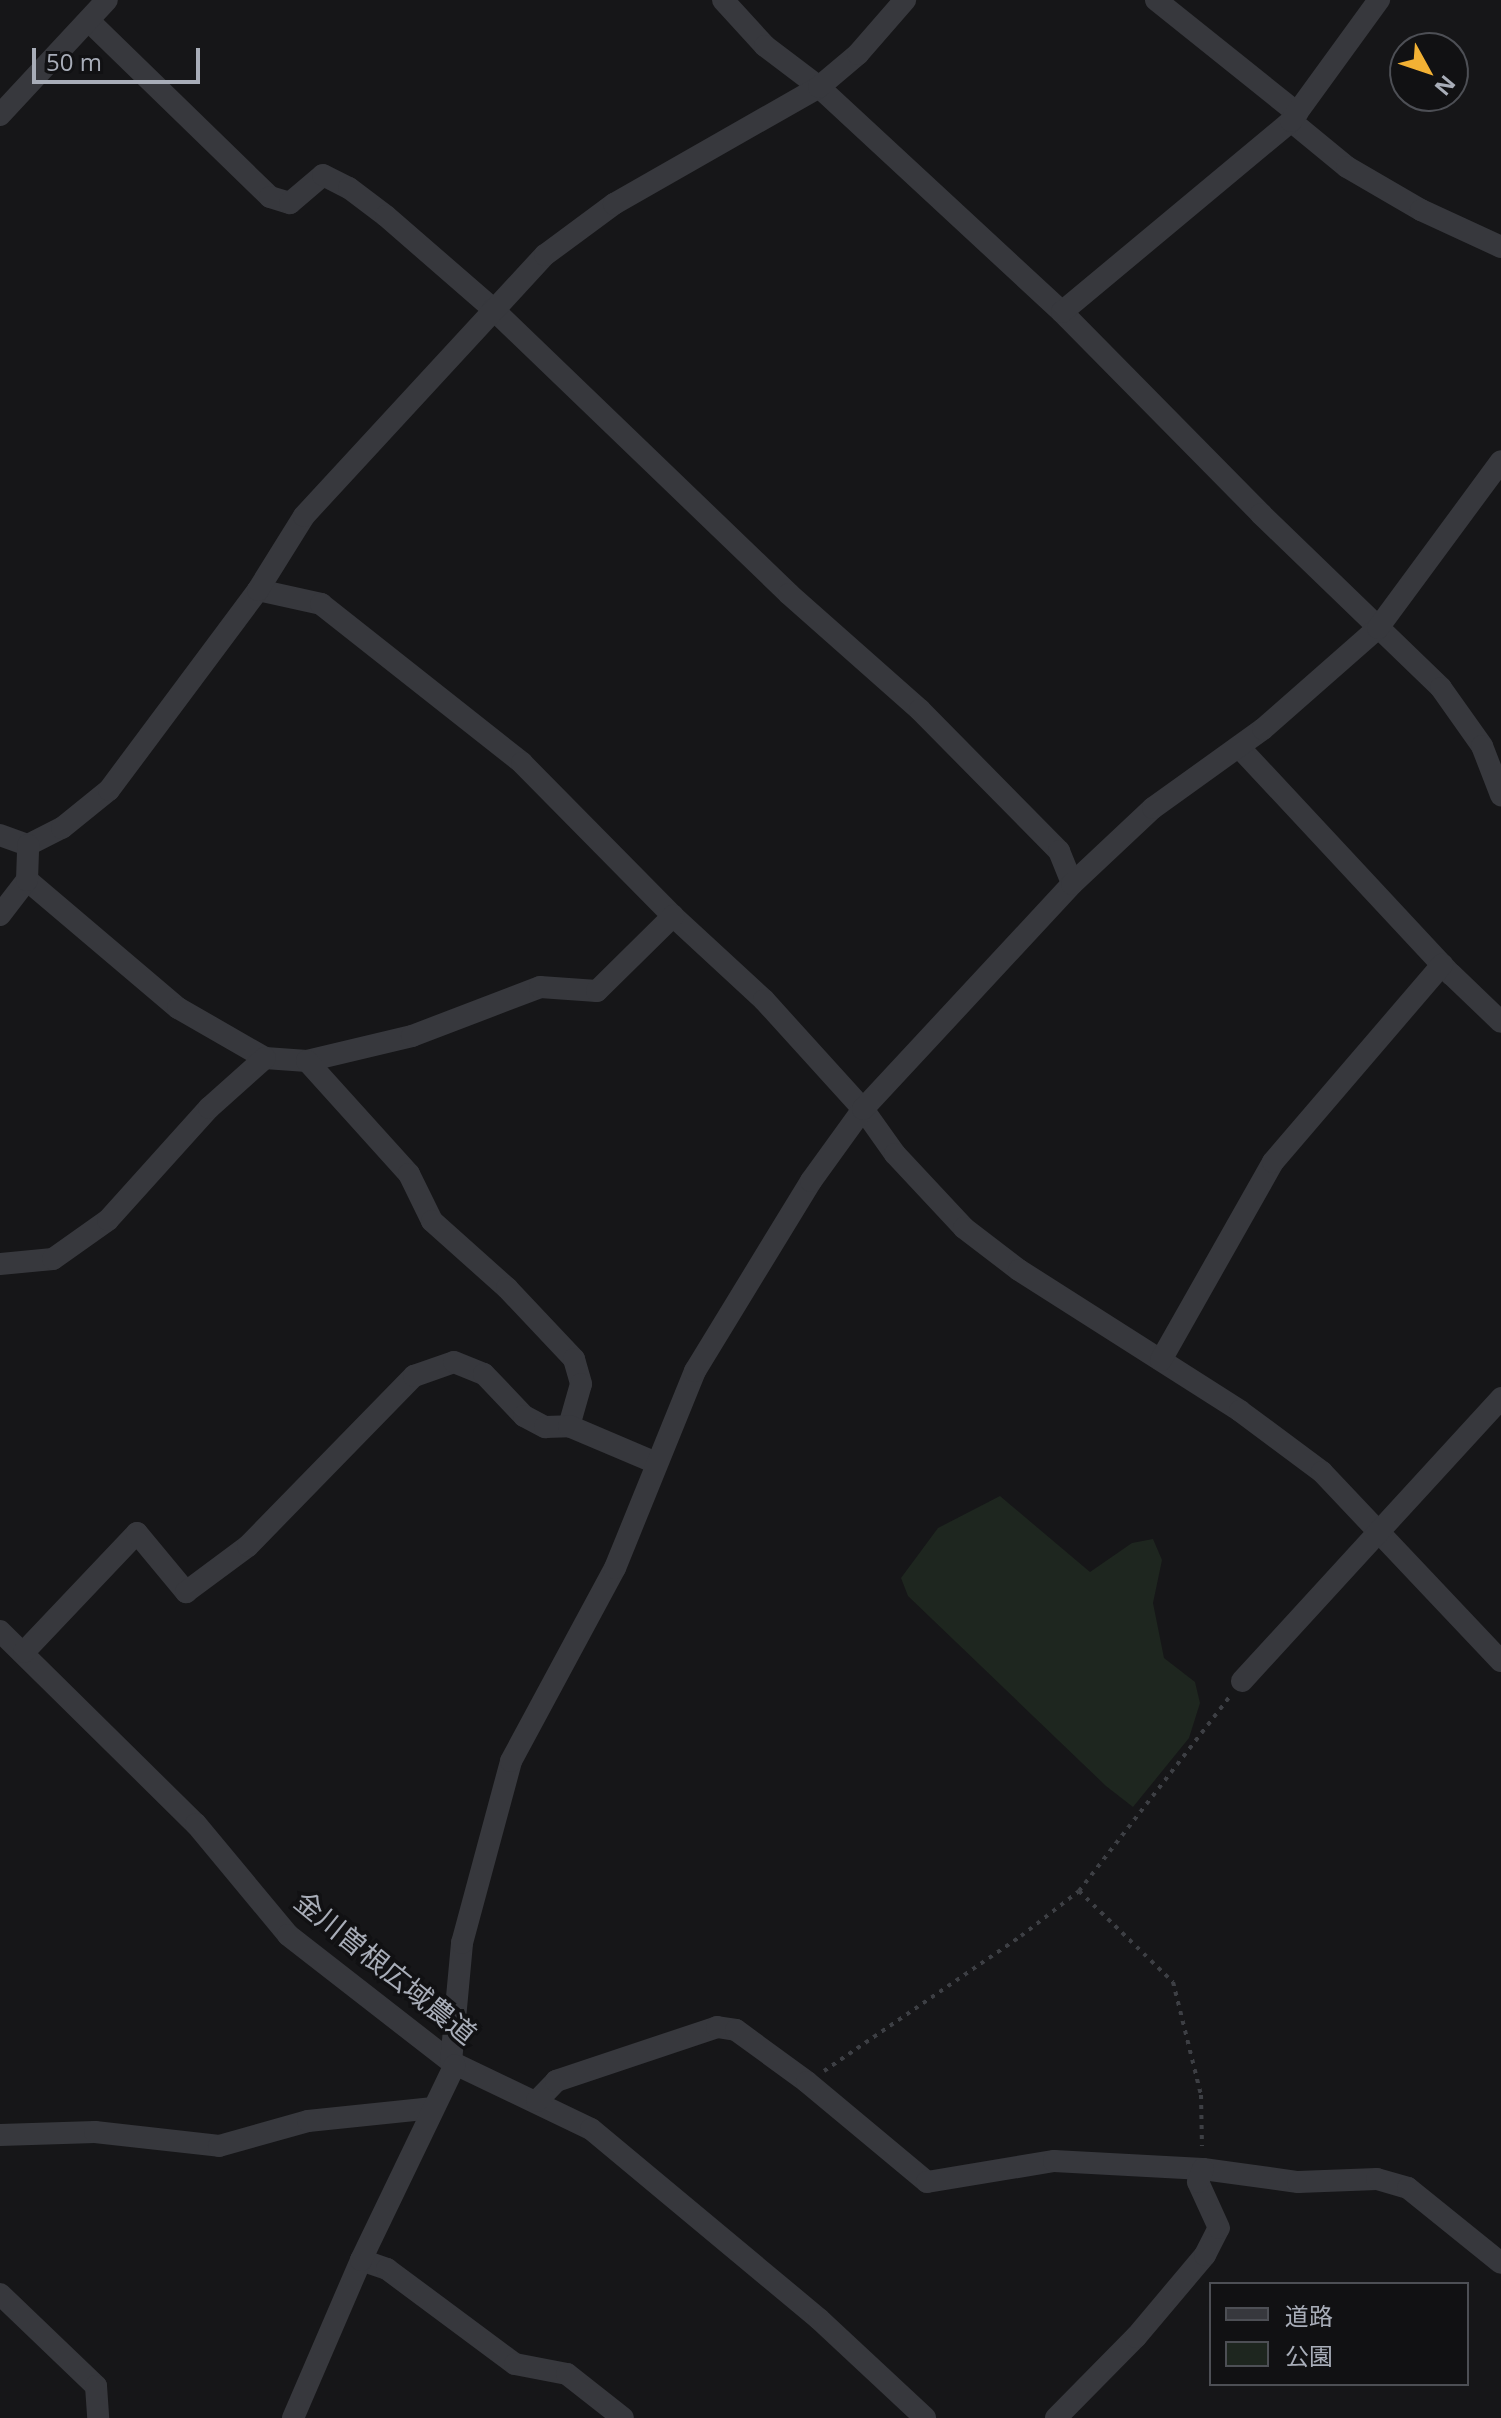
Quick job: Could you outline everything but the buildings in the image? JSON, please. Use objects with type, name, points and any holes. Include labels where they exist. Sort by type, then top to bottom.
[{"type":"street","points":[[0,115],[90,22],[107,0]]},
{"type":"street","points":[[723,0],[765,46],[819,87],[1062,312],[1441,688],[1482,746],[1501,795]]},
{"type":"street","points":[[0,835],[28,845],[62,828],[109,790],[236,614],[258,590],[304,516],[545,255],[614,204],[819,87],[858,54],[905,0]]},
{"type":"street","points":[[1156,0],[1294,117],[1347,167],[1421,210],[1501,247]]},
{"type":"street","points":[[1062,312],[1294,117],[1379,0]]},
{"type":"street","points":[[90,22],[270,197],[290,203],[323,175],[349,188],[493,309],[789,594],[920,710],[1059,851],[1072,884]]},
{"type":"street","points":[[293,2418],[361,2260],[453,2064],[462,1943],[511,1761],[615,1568],[695,1371],[811,1181],[863,1109],[1072,884],[1153,808],[1239,747],[1378,628],[1501,461]]},
{"type":"street","points":[[258,590],[321,604],[522,763],[673,916],[764,1000],[863,1109],[895,1154],[964,1228],[1019,1270],[1240,1411],[1322,1472],[1380,1529],[1501,1661]]},
{"type":"street","points":[[1239,747],[1442,965],[1501,1022]]},
{"type":"street","points":[[0,915],[27,880],[28,845]]},
{"type":"street","points":[[27,880],[178,1008],[265,1058],[307,1061],[412,1036],[540,987],[597,991],[673,916]]},
{"type":"street","points":[[1161,1360],[1273,1162],[1442,965]]},
{"type":"street","points":[[0,1264],[53,1259],[108,1220],[209,1108],[265,1058]]},
{"type":"street","points":[[307,1061],[409,1174],[432,1221],[507,1288],[574,1359],[581,1384],[569,1426]]},
{"type":"street","points":[[24,1652],[137,1533],[186,1592],[248,1546],[414,1376],[454,1362],[484,1374],[524,1416],[545,1427],[569,1426],[656,1463]]},
{"type":"street","points":[[1242,1681],[1501,1398]]},
{"type":"street","name":"金川曽根広域農道","points":[[0,1631],[196,1824],[288,1935],[453,2064],[591,2129],[819,2319],[925,2418]]},
{"type":"street","points":[[537,2101],[556,2081],[717,2027],[736,2030],[807,2082],[927,2182],[1054,2161],[1203,2169],[1298,2182],[1377,2179],[1408,2188],[1501,2263]]},
{"type":"street","points":[[0,2135],[95,2132],[219,2146],[308,2121],[433,2108]]},
{"type":"street","points":[[1056,2418],[1136,2337],[1205,2255],[1219,2228],[1198,2182],[1203,2169]]},
{"type":"street","points":[[361,2260],[387,2269],[515,2364],[567,2374],[623,2418]]},
{"type":"street","points":[[0,2294],[96,2386],[98,2418]]},
{"type":"path","points":[[807,2082],[1021,1936],[1079,1891],[1242,1681]]},
{"type":"path","points":[[1079,1891],[1173,1982],[1201,2095],[1203,2169]]},
{"type":"green space","points":[[1000,1496],[1090,1572],[1132,1543],[1153,1539],[1162,1560],[1153,1603],[1164,1658],[1195,1682],[1200,1703],[1189,1738],[1133,1807],[1106,1786],[908,1596],[901,1578],[938,1528]]}]
